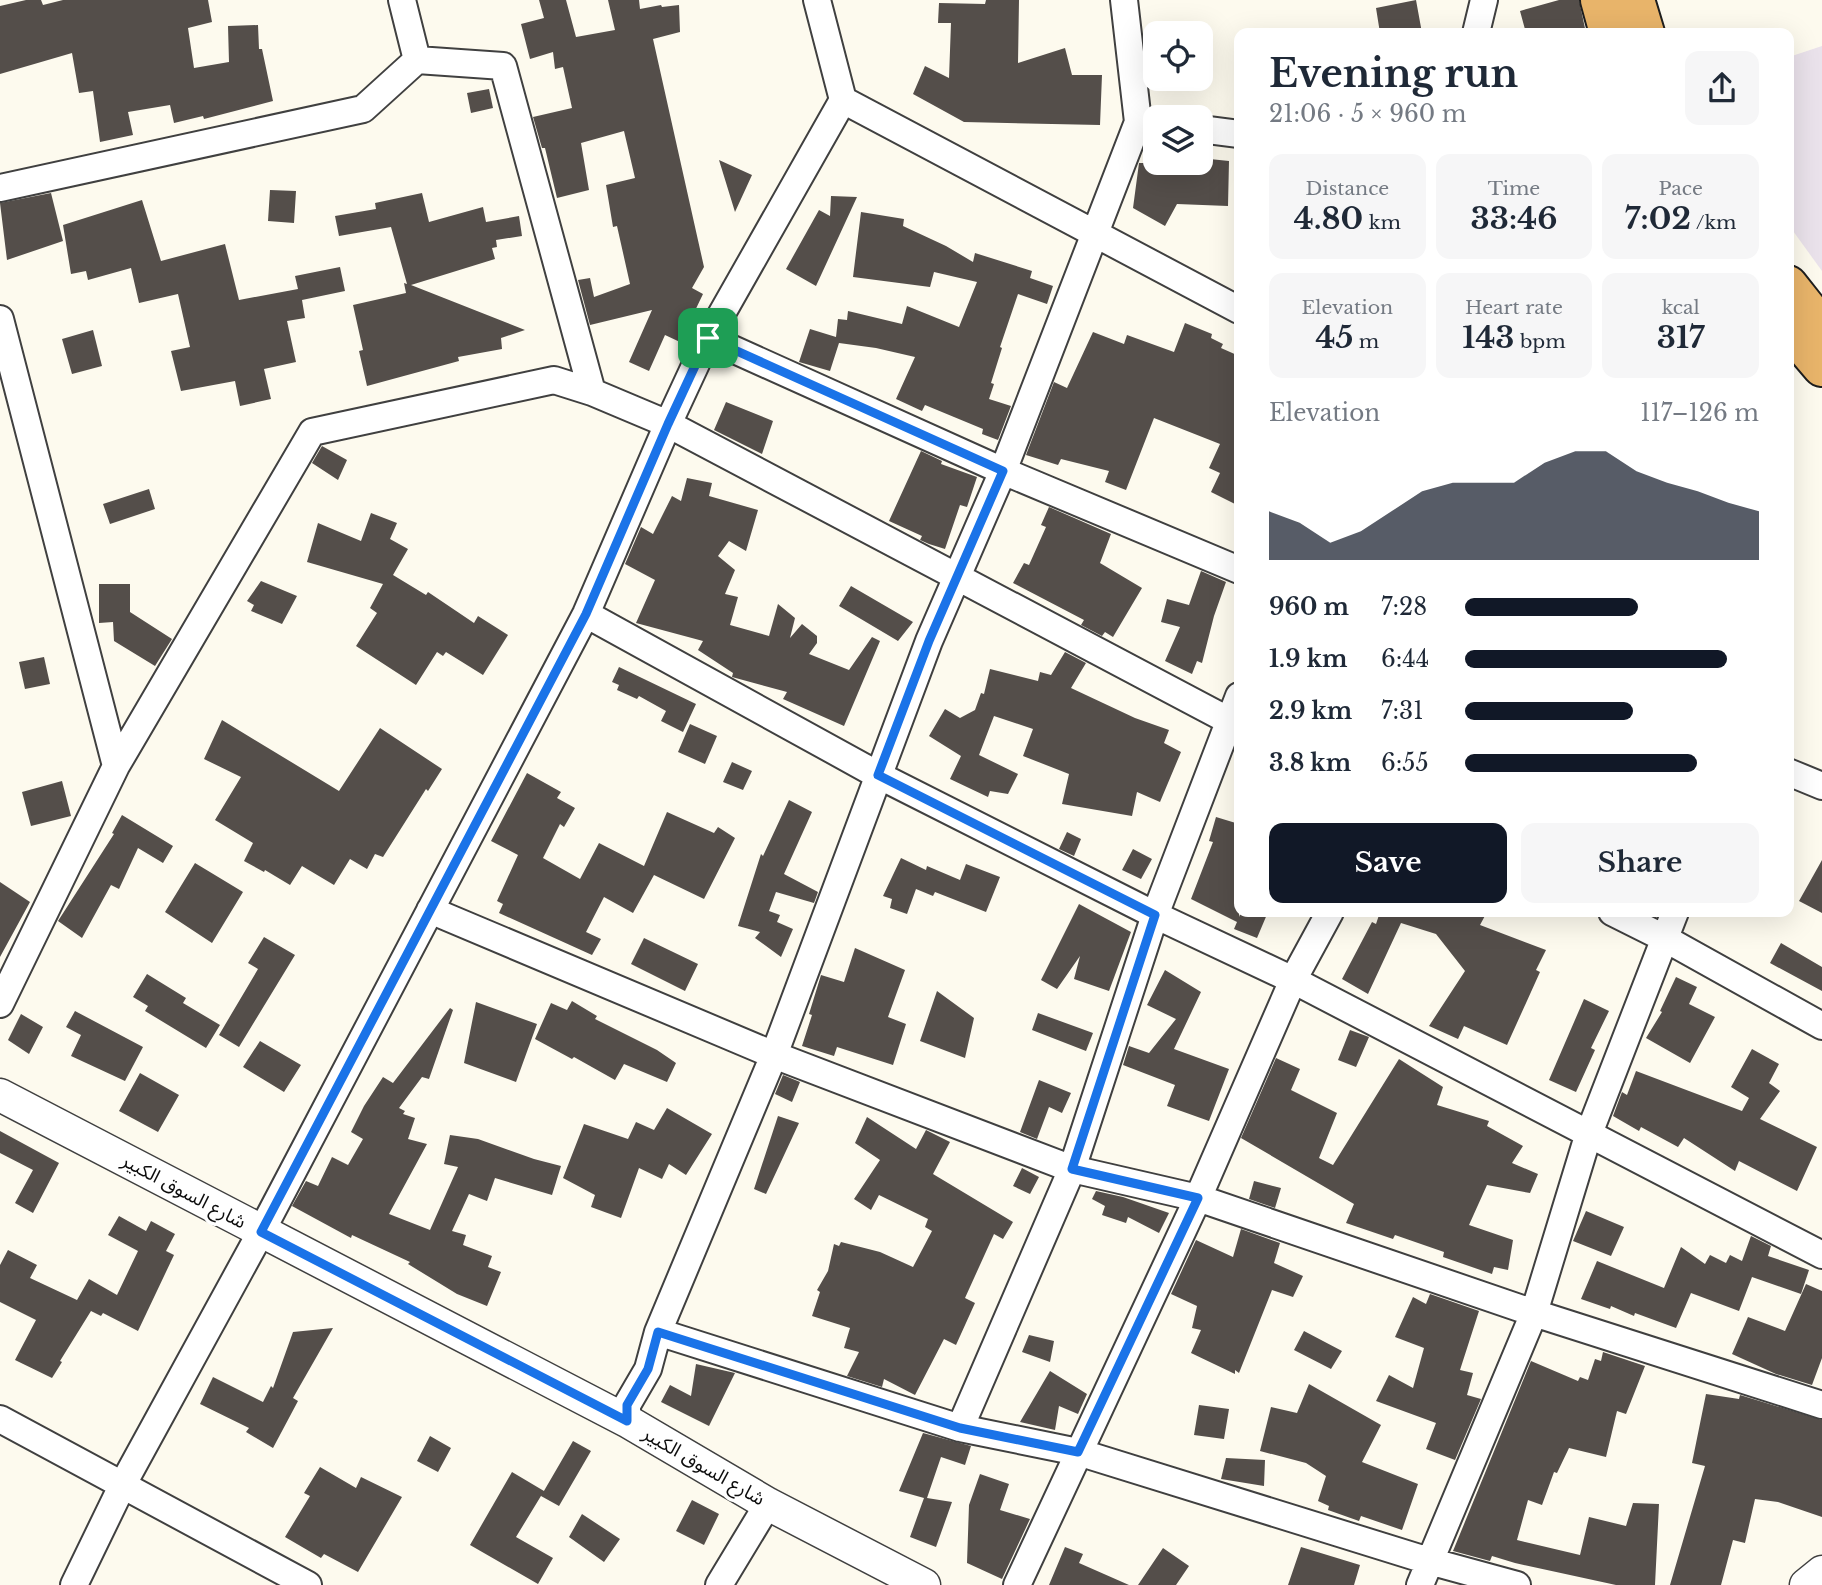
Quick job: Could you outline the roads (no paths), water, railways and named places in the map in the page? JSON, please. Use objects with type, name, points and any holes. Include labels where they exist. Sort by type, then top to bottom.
[{"type":"highway","points":[[1600,0],[1608,28]]},
{"type":"highway","points":[[1635,0],[1643,28]]},
{"type":"highway","points":[[1794,293],[1822,328]]},
{"type":"highway","points":[[1794,334],[1822,367]]},
{"type":"street","points":[[402,0],[416,61]]},
{"type":"street","points":[[74,1585],[123,1484],[261,1232],[586,614],[708,338],[843,100],[817,0]]},
{"type":"street","points":[[1124,0],[1144,105]]},
{"type":"street","points":[[1477,28],[1484,0]]},
{"type":"street","points":[[0,188],[363,109],[416,61],[503,66],[592,392]]},
{"type":"street","points":[[843,100],[1234,307]]},
{"type":"street","points":[[627,1421],[627,1405],[648,1369],[658,1332],[774,1055],[929,641],[1003,471],[1095,233],[1143,131]]},
{"type":"street","points":[[1213,131],[1234,133]]},
{"type":"street","points":[[0,318],[116,766]]},
{"type":"street","points":[[708,338],[1003,471],[1234,568]]},
{"type":"street","points":[[0,1004],[116,766],[312,432],[554,380],[592,392],[668,424],[1234,724],[1155,915],[1072,1169],[960,1428]]},
{"type":"street","points":[[586,614],[878,775],[1155,915],[1293,980],[1588,1136],[1822,1255]]},
{"type":"street","points":[[1794,774],[1822,786]]},
{"type":"street","points":[[430,910],[774,1055],[1072,1169],[1198,1198],[1534,1313],[1822,1405]]},
{"type":"street","points":[[1017,1585],[1198,1198],[1293,980],[1327,917]]},
{"type":"street","points":[[1622,917],[1822,1026]]},
{"type":"street","points":[[1425,1573],[1534,1313],[1588,1136],[1673,917]]},
{"type":"street","name":"شارع السوق الكبير","points":[[0,1095],[627,1421],[768,1504],[911,1582]]},
{"type":"street","points":[[658,1332],[960,1428],[1078,1452],[1425,1573],[1517,1585]]},
{"type":"street","points":[[0,1419],[308,1585]]},
{"type":"street","points":[[719,1585],[768,1504]]},
{"type":"street","points":[[1806,1585],[1822,1572]]}]
